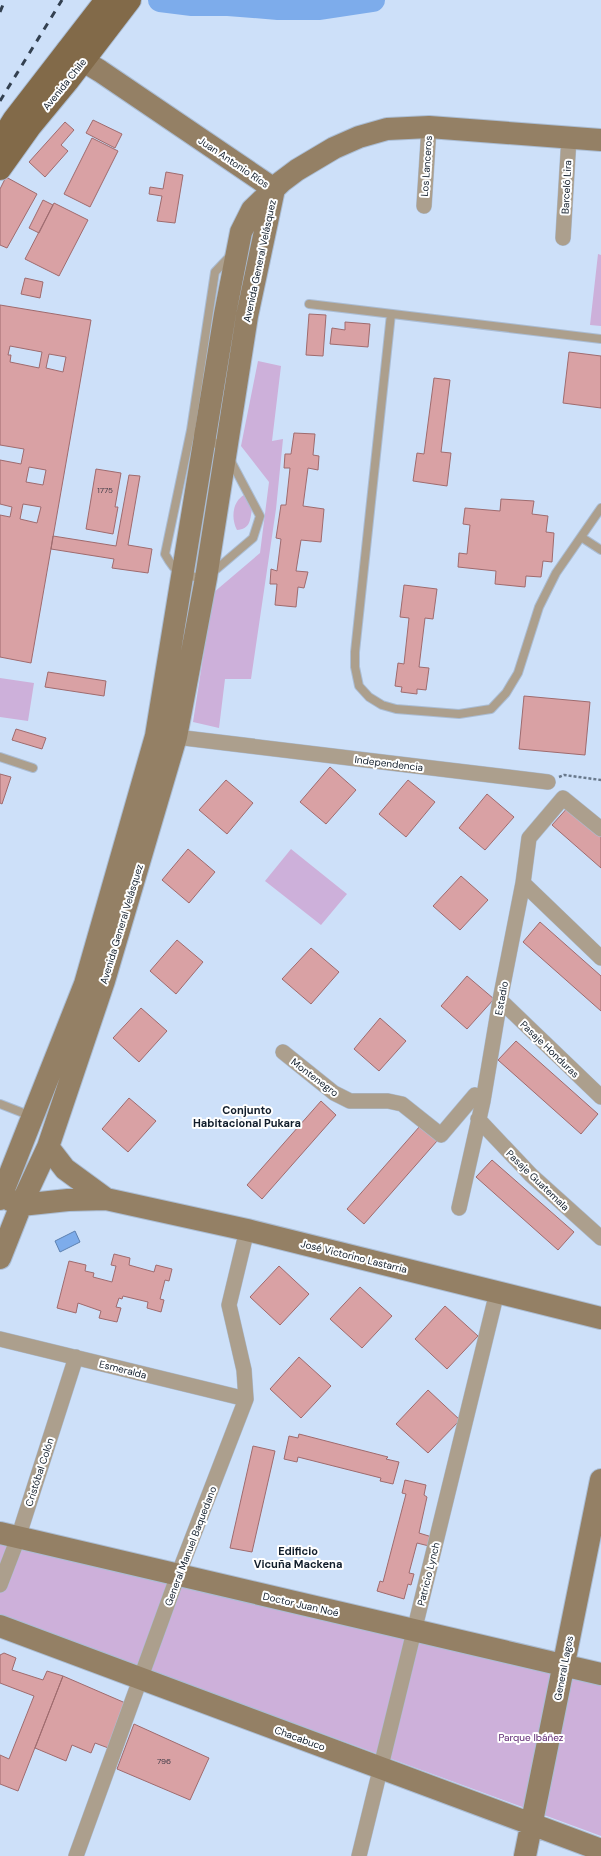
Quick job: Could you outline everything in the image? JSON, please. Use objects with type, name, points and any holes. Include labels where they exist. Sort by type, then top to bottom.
[{"type":"main road","name":"Avenida Chile","points":[[0,169],[81,48],[106,0]]},
{"type":"main road","name":"Avenida Chile","points":[[0,141],[81,48],[130,0]]},
{"type":"main road","name":"Juan Antonio Ríos","points":[[81,48],[274,189],[297,170],[334,148],[360,137],[387,129],[429,127],[601,140]]},
{"type":"main road","name":"Avenida General Velásquez","points":[[0,1198],[34,1117],[85,984],[156,736],[183,576],[198,433],[241,232],[252,210],[274,189]]},
{"type":"main road","name":"Avenida General Velásquez","points":[[0,1258],[21,1205],[48,1147],[104,981],[176,737],[206,578],[247,316],[274,189]]},
{"type":"main road","name":"José Victorino Lastarria","points":[[48,1147],[65,1169],[106,1199]]},
{"type":"main road","name":"José Victorino Lastarria","points":[[0,1198],[21,1205],[68,1200],[106,1199],[247,1230],[601,1318]]},
{"type":"main road","name":"General Lagos","points":[[525,1856],[600,1491]]},
{"type":"main road","name":"Doctor Juan Noé","points":[[5,1533],[601,1674]]},
{"type":"main road","name":"Chacabuco","points":[[0,1626],[601,1850]]},
{"type":"street","name":"Los Lanceros","points":[[424,206],[429,127]]},
{"type":"street","name":"Barceló Lira","points":[[564,238],[569,137]]},
{"type":"street","name":"Independencia","points":[[176,737],[548,782]]},
{"type":"street","name":"Estadio","points":[[459,1208],[483,1102],[500,1000],[523,883],[529,838],[563,798],[601,830]]},
{"type":"street","points":[[523,883],[601,958]]},
{"type":"street","name":"Pasaje Honduras","points":[[500,1000],[601,1097]]},
{"type":"street","name":"Montenegro","points":[[283,1052],[334,1093],[350,1101],[388,1101],[402,1104],[441,1135],[475,1095],[483,1102]]},
{"type":"street","name":"Pasaje Guatemala","points":[[478,1119],[531,1176],[601,1238]]},
{"type":"street","name":"General Manuel Baquedano","points":[[76,1856],[178,1575],[246,1399],[244,1370],[229,1305],[247,1230]]},
{"type":"street","name":"Patricio Lynch","points":[[359,1856],[497,1292]]},
{"type":"street","name":"Esmeralda","points":[[0,1339],[246,1399]]},
{"type":"street","name":"Cristóbal Colón","points":[[0,1586],[5,1533],[76,1357]]},
{"type":"lane","points":[[309,304],[601,339]]},
{"type":"lane","points":[[392,314],[355,652],[356,677],[364,692],[376,702],[396,709],[459,714],[492,709],[506,693],[518,673],[532,628],[547,590],[565,557],[601,508]]},
{"type":"lane","points":[[183,576],[206,578],[253,538],[260,516],[226,450],[198,433]]},
{"type":"lane","points":[[581,537],[601,550]]},
{"type":"lane","points":[[0,757],[33,768]]},
{"type":"lane","points":[[0,1104],[34,1117]]},
{"type":"path","points":[[548,782],[564,775],[601,780]]},
{"type":"green space","points":[[598,254],[601,255],[601,326],[590,325]]},
{"type":"green space","points":[[258,361],[281,366],[272,441],[283,439],[276,509],[251,679],[225,679],[219,728],[193,722],[213,593],[260,553],[269,482],[241,446]]},
{"type":"green space","points":[[244,495],[252,509],[251,517],[249,524],[245,528],[237,530],[233,516],[235,506]]},
{"type":"green space","points":[[0,678],[34,683],[28,721],[0,717]]},
{"type":"green space","points":[[291,849],[347,894],[321,925],[265,881]]},
{"type":"green space","name":"Parque Ibáñez","points":[[0,1543],[601,1682],[601,1836],[0,1615]]},
{"type":"water","points":[[75,1231],[80,1242],[60,1252],[55,1241]]},
{"type":"building","points":[[93,120],[122,134],[115,148],[86,133]]},
{"type":"building","points":[[65,122],[74,130],[61,145],[68,151],[45,177],[29,162]]},
{"type":"building","points":[[92,138],[118,151],[90,207],[64,194]]},
{"type":"building","points":[[166,172],[183,175],[175,223],[157,221],[162,196],[149,194],[150,187],[163,189]]},
{"type":"building","points":[[6,177],[37,194],[7,248],[0,245],[0,189]]},
{"type":"building","points":[[43,200],[53,205],[39,233],[29,228]]},
{"type":"building","points":[[54,203],[88,220],[59,276],[25,259]]},
{"type":"building","points":[[25,278],[43,282],[40,298],[21,294]]},
{"type":"building","points":[[0,305],[91,320],[31,663],[0,657],[0,515],[10,517],[12,507],[0,504],[0,460],[21,464],[24,449],[0,445]],"holes":[[[10,346],[42,352],[39,368],[10,362],[11,355],[8,355]],[[49,354],[66,357],[63,372],[46,368]],[[29,467],[46,470],[43,485],[26,482]],[[23,504],[41,507],[37,523],[20,519]]]},
{"type":"building","points":[[309,314],[326,315],[323,356],[306,355]]},
{"type":"building","points":[[345,322],[370,324],[368,347],[330,344],[332,328],[345,330]]},
{"type":"building","points":[[569,352],[601,356],[601,408],[563,403]]},
{"type":"building","points":[[434,378],[450,380],[441,452],[451,453],[447,486],[413,481],[417,453],[424,454]]},
{"type":"building","points":[[294,433],[315,434],[313,455],[319,456],[318,470],[308,468],[303,506],[324,509],[321,542],[301,540],[296,571],[308,572],[304,588],[298,587],[296,607],[275,605],[277,584],[270,584],[271,569],[277,571],[281,539],[276,538],[281,505],[286,505],[290,468],[284,468],[285,454],[291,454]]},
{"type":"building","points":[[96,469],[121,473],[115,507],[118,507],[113,534],[86,529]]},
{"type":"building","points":[[129,475],[140,476],[128,545],[152,549],[148,573],[112,568],[114,559],[51,549],[53,536],[116,546]]},
{"type":"building","points":[[501,499],[534,501],[532,514],[548,516],[546,532],[554,533],[552,562],[543,561],[541,577],[526,576],[525,587],[495,584],[496,571],[458,567],[459,553],[467,554],[470,525],[463,524],[465,508],[500,511]]},
{"type":"building","points":[[404,585],[437,589],[433,619],[425,618],[419,667],[429,668],[426,690],[417,689],[417,694],[401,692],[402,687],[395,686],[398,663],[404,664],[409,618],[400,617]]},
{"type":"building","points":[[48,672],[106,681],[104,696],[45,687]]},
{"type":"building","points":[[524,696],[590,702],[585,755],[519,749]]},
{"type":"building","points":[[16,729],[46,738],[42,749],[12,740]]},
{"type":"building","points":[[330,767],[356,790],[326,824],[300,802]]},
{"type":"building","points":[[0,774],[11,777],[2,804],[0,803]]},
{"type":"building","points":[[226,780],[253,803],[227,834],[199,810]]},
{"type":"building","points":[[408,780],[435,802],[406,837],[379,814]]},
{"type":"building","points":[[487,794],[514,817],[485,850],[459,828]]},
{"type":"building","points":[[570,805],[601,832],[601,868],[552,825]]},
{"type":"building","points":[[188,849],[215,872],[189,903],[162,880]]},
{"type":"building","points":[[461,876],[488,900],[460,930],[433,906]]},
{"type":"building","points":[[540,922],[601,976],[601,1011],[523,942]]},
{"type":"building","points":[[177,940],[203,962],[176,994],[150,971]]},
{"type":"building","points":[[311,948],[339,972],[311,1004],[282,979]]},
{"type":"building","points":[[467,976],[494,999],[467,1029],[441,1006]]},
{"type":"building","points":[[141,1008],[167,1031],[139,1062],[113,1038]]},
{"type":"building","points":[[380,1018],[406,1041],[379,1071],[354,1049]]},
{"type":"building","points":[[516,1041],[598,1114],[581,1134],[498,1060]]},
{"type":"building","points":[[129,1098],[156,1121],[128,1152],[102,1129]]},
{"type":"building","points":[[321,1101],[336,1115],[262,1199],[247,1185]]},
{"type":"building","points":[[420,1126],[437,1141],[364,1224],[347,1209]]},
{"type":"building","points":[[492,1160],[574,1232],[558,1250],[476,1177]]},
{"type":"building","points":[[114,1254],[130,1258],[129,1265],[154,1272],[156,1265],[172,1269],[169,1281],[165,1280],[160,1299],[164,1300],[161,1312],[147,1308],[148,1302],[123,1296],[122,1299],[119,1298],[116,1307],[121,1308],[117,1322],[99,1318],[101,1311],[78,1303],[76,1313],[57,1308],[69,1261],[86,1265],[85,1271],[94,1273],[93,1277],[112,1282],[116,1266],[111,1265]]},
{"type":"building","points":[[279,1266],[309,1294],[280,1325],[250,1297]]},
{"type":"building","points":[[360,1287],[392,1316],[362,1348],[330,1319]]},
{"type":"building","points":[[445,1306],[478,1336],[447,1369],[415,1339]]},
{"type":"building","points":[[299,1357],[331,1386],[301,1418],[270,1389]]},
{"type":"building","points":[[428,1390],[460,1420],[428,1453],[396,1424]]},
{"type":"building","points":[[299,1434],[388,1457],[386,1459],[399,1462],[393,1484],[380,1481],[381,1478],[298,1457],[297,1462],[284,1459],[289,1436],[298,1438]]},
{"type":"building","points":[[253,1446],[275,1451],[252,1552],[230,1548]]},
{"type":"building","points":[[405,1480],[426,1485],[424,1495],[427,1497],[419,1533],[432,1537],[429,1546],[417,1543],[409,1573],[414,1574],[411,1585],[408,1584],[404,1599],[377,1591],[380,1581],[383,1582],[406,1494],[402,1493]]},
{"type":"building","points":[[4,1653],[16,1658],[12,1670],[43,1680],[47,1671],[63,1676],[18,1791],[0,1784],[0,1755],[9,1759],[34,1696],[0,1683],[0,1655]]},
{"type":"building","points":[[63,1676],[130,1705],[111,1749],[95,1743],[91,1753],[72,1745],[66,1761],[35,1748]]},
{"type":"building","points":[[134,1724],[209,1758],[190,1800],[117,1769]]},
{"type":"waterway","points":[[160,0],[192,4],[228,4],[278,8],[320,8],[373,0]]},
{"type":"railway","points":[[0,12],[5,0]]},
{"type":"railway","points":[[0,101],[62,0]]},
{"type":"district","name":"Conjunto Habitacional Pukara","points":[[247,1116]]},
{"type":"district","name":"Edificio Vicuña Mackena","points":[[298,1557]]}]
